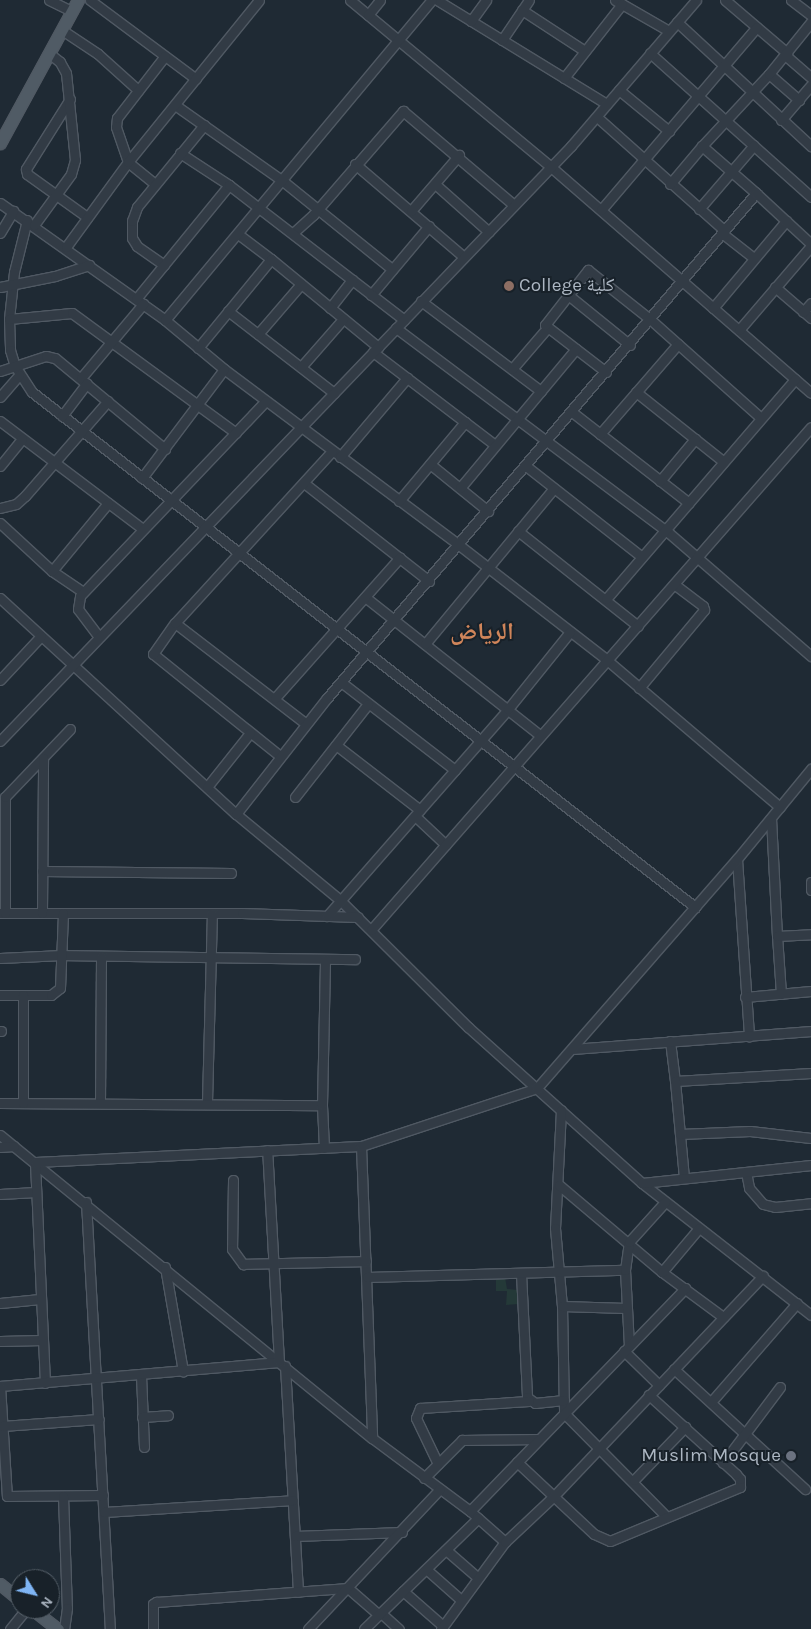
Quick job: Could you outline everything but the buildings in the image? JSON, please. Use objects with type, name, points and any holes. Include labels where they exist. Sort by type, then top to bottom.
[{"type":"main road","points":[[0,144],[78,0]]},
{"type":"main road","points":[[0,1584],[10,1592]]},
{"type":"main road","points":[[45,1619],[58,1629]]},
{"type":"street","points":[[49,0],[72,11]]},
{"type":"street","points":[[90,0],[196,80]]},
{"type":"street","points":[[66,247],[128,162],[259,0]]},
{"type":"street","points":[[350,0],[551,167],[811,393]]},
{"type":"street","points":[[368,15],[380,0]]},
{"type":"street","points":[[165,320],[284,182],[432,0]]},
{"type":"street","points":[[437,0],[607,104]]},
{"type":"street","points":[[471,21],[486,0]]},
{"type":"street","points":[[502,40],[529,0]]},
{"type":"street","points":[[725,0],[811,78]]},
{"type":"street","points":[[791,0],[811,15]]},
{"type":"street","points":[[0,741],[551,167],[597,117],[677,22],[691,1]]},
{"type":"street","points":[[564,78],[618,2],[669,31]]},
{"type":"street","points":[[522,10],[585,51]]},
{"type":"street","points":[[677,22],[722,66],[782,120],[809,141]]},
{"type":"street","points":[[670,184],[751,91],[769,74],[811,22]]},
{"type":"street","points":[[601,210],[757,27]]},
{"type":"street","points":[[62,30],[98,54],[138,90]]},
{"type":"street","points":[[49,53],[60,62],[66,73],[75,160],[71,174],[56,195],[31,222],[12,285],[6,324],[15,366],[19,375],[32,392],[82,432],[206,526],[512,767],[695,907]]},
{"type":"street","points":[[650,53],[810,193]]},
{"type":"street","points":[[155,184],[128,162],[119,142],[117,118],[165,56]]},
{"type":"street","points":[[769,74],[799,100]]},
{"type":"street","points":[[782,120],[811,85]]},
{"type":"street","points":[[619,90],[668,131]]},
{"type":"street","points":[[70,100],[26,169],[27,174],[87,217]]},
{"type":"street","points":[[175,105],[284,182],[392,269]]},
{"type":"street","points":[[293,233],[319,209],[355,164],[403,111],[459,155],[514,205]]},
{"type":"street","points":[[597,117],[754,258]]},
{"type":"street","points":[[164,265],[137,246],[132,238],[132,221],[137,207],[204,125]]},
{"type":"street","points":[[699,209],[754,145]]},
{"type":"street","points":[[702,146],[786,220],[811,245],[739,330]]},
{"type":"street","points":[[180,153],[261,208],[404,320]]},
{"type":"street","points":[[411,211],[459,155]]},
{"type":"street","points":[[355,164],[464,257]]},
{"type":"street","points":[[435,184],[489,232]]},
{"type":"street","points":[[62,416],[110,341],[164,265],[229,185]]},
{"type":"street","points":[[236,814],[280,756],[341,682],[630,345],[756,193]]},
{"type":"street","points":[[0,203],[31,222],[165,320],[300,428],[459,546],[607,660],[780,807]]},
{"type":"street","points":[[0,233],[13,211]]},
{"type":"street","points":[[713,308],[786,220]]},
{"type":"street","points":[[370,294],[429,226]]},
{"type":"street","points":[[238,234],[343,319],[407,378],[495,446]]},
{"type":"street","points":[[198,348],[271,259]]},
{"type":"street","points":[[0,286],[12,285],[89,265]]},
{"type":"street","points":[[606,372],[545,325],[586,271],[592,271],[651,320],[762,418]]},
{"type":"street","points":[[330,308],[352,280]]},
{"type":"street","points":[[258,334],[301,284]]},
{"type":"street","points":[[775,287],[811,318]]},
{"type":"street","points":[[567,294],[630,345]]},
{"type":"street","points":[[421,301],[541,391]]},
{"type":"street","points":[[804,312],[811,302]]},
{"type":"street","points":[[228,311],[334,394]]},
{"type":"street","points":[[6,324],[72,313],[236,433]]},
{"type":"street","points":[[301,367],[343,319]]},
{"type":"street","points":[[512,369],[548,327]]},
{"type":"street","points":[[396,328],[666,530],[811,656]]},
{"type":"street","points":[[600,434],[678,344]]},
{"type":"street","points":[[460,488],[576,349]]},
{"type":"street","points":[[0,371],[46,356],[56,358],[165,449]]},
{"type":"street","points":[[142,478],[224,369]]},
{"type":"street","points":[[0,398],[19,375]]},
{"type":"street","points":[[340,457],[407,378]]},
{"type":"street","points":[[606,598],[795,380]]},
{"type":"street","points":[[636,392],[724,462]]},
{"type":"street","points":[[0,508],[16,504],[108,401]]},
{"type":"street","points":[[99,637],[78,609],[78,600],[83,592],[266,401]]},
{"type":"street","points":[[572,412],[689,503]]},
{"type":"street","points":[[0,421],[143,529]]},
{"type":"street","points":[[399,501],[466,422]]},
{"type":"street","points":[[371,930],[540,735],[676,585],[698,556],[811,426]]},
{"type":"street","points":[[0,466],[22,439]]},
{"type":"street","points":[[660,481],[695,439]]},
{"type":"street","points":[[280,756],[155,659],[154,649],[175,623],[332,451]]},
{"type":"street","points":[[430,464],[488,511]]},
{"type":"street","points":[[526,466],[642,557]]},
{"type":"street","points":[[304,483],[429,581]]},
{"type":"street","points":[[425,644],[554,488]]},
{"type":"street","points":[[52,571],[108,503]]},
{"type":"street","points":[[0,524],[52,571],[83,592]]},
{"type":"street","points":[[518,531],[606,598],[638,626]]},
{"type":"street","points":[[275,698],[400,557]]},
{"type":"street","points":[[639,688],[704,610],[703,606],[676,585]]},
{"type":"street","points":[[365,597],[540,735]]},
{"type":"street","points":[[0,598],[236,814],[341,901],[468,1027],[642,1183],[811,1315]]},
{"type":"street","points":[[175,623],[275,698],[306,724]]},
{"type":"street","points":[[327,916],[508,709],[570,632]]},
{"type":"street","points":[[0,680],[3,670],[41,636]]},
{"type":"street","points":[[341,682],[455,770]]},
{"type":"street","points":[[296,797],[368,704]]},
{"type":"street","points":[[70,729],[5,797],[3,913],[212,913],[358,917]]},
{"type":"street","points":[[207,787],[250,733]]},
{"type":"street","points":[[336,745],[417,813],[446,845]]},
{"type":"street","points":[[42,913],[43,758]]},
{"type":"street","points":[[35,1162],[361,1146],[537,1088],[737,859],[811,769]]},
{"type":"street","points":[[770,818],[781,994]]},
{"type":"street","points":[[737,859],[749,1037]]},
{"type":"street","points":[[42,871],[231,873]]},
{"type":"street","points":[[811,882],[811,890]]},
{"type":"street","points":[[0,995],[56,992],[62,982],[63,913]]},
{"type":"street","points":[[207,1102],[212,913]]},
{"type":"street","points":[[777,936],[811,934]]},
{"type":"street","points":[[0,958],[62,955],[355,959]]},
{"type":"street","points":[[100,1102],[101,956]]},
{"type":"street","points":[[324,1148],[322,1105],[325,959]]},
{"type":"street","points":[[745,998],[811,991]]},
{"type":"street","points":[[23,995],[23,1103]]},
{"type":"street","points":[[572,1049],[811,1031]]},
{"type":"street","points":[[670,1041],[684,1178]]},
{"type":"street","points":[[675,1081],[811,1073]]},
{"type":"street","points":[[0,1103],[207,1102],[322,1105]]},
{"type":"street","points":[[561,1110],[559,1185],[555,1228],[562,1306],[564,1413],[634,1480],[666,1516]]},
{"type":"street","points":[[680,1134],[750,1131],[811,1138]]},
{"type":"street","points":[[0,1135],[166,1267],[372,1438],[470,1511],[505,1542]]},
{"type":"street","points":[[0,1147],[14,1146]]},
{"type":"street","points":[[361,1146],[372,1438]]},
{"type":"street","points":[[267,1150],[298,1592]]},
{"type":"street","points":[[35,1162],[45,1383]]},
{"type":"street","points":[[642,1183],[811,1165]]},
{"type":"street","points":[[746,1172],[749,1188],[762,1204],[775,1207],[811,1204]]},
{"type":"street","points":[[232,1180],[232,1250],[243,1264],[274,1265],[366,1261]]},
{"type":"street","points":[[559,1185],[629,1242],[662,1272],[723,1317]]},
{"type":"street","points":[[0,1194],[36,1192]]},
{"type":"street","points":[[86,1202],[110,1629]]},
{"type":"street","points":[[659,1385],[626,1348],[625,1270],[629,1242],[665,1202]]},
{"type":"street","points":[[662,1272],[699,1228]]},
{"type":"street","points":[[166,1267],[183,1371]]},
{"type":"street","points":[[367,1277],[625,1270]]},
{"type":"street","points":[[521,1273],[529,1401]]},
{"type":"street","points":[[404,1591],[442,1628],[477,1577],[505,1542],[553,1497],[763,1276]]},
{"type":"street","points":[[470,1511],[685,1288]]},
{"type":"street","points":[[0,1303],[40,1299]]},
{"type":"street","points":[[711,1402],[798,1304]]},
{"type":"street","points":[[562,1306],[626,1308]]},
{"type":"street","points":[[0,1342],[42,1340]]},
{"type":"street","points":[[103,1495],[7,1496],[0,1386],[282,1364]]},
{"type":"street","points":[[674,1369],[806,1489]]},
{"type":"street","points":[[141,1375],[144,1447]]},
{"type":"street","points":[[723,1463],[780,1387]]},
{"type":"street","points":[[517,1462],[553,1497],[598,1536],[610,1541],[666,1516],[740,1487],[740,1479],[649,1395]]},
{"type":"street","points":[[438,1464],[416,1418],[420,1408],[564,1400]]},
{"type":"street","points":[[142,1417],[168,1415]]},
{"type":"street","points":[[2,1426],[99,1420]]},
{"type":"street","points":[[634,1480],[684,1427]]},
{"type":"street","points":[[424,1478],[462,1440],[539,1439]]},
{"type":"street","points":[[308,1629],[402,1532],[440,1489]]},
{"type":"street","points":[[63,1496],[67,1608],[64,1629]]},
{"type":"street","points":[[104,1512],[293,1500]]},
{"type":"street","points":[[364,1629],[478,1518]]},
{"type":"street","points":[[295,1536],[402,1532]]},
{"type":"street","points":[[446,1550],[477,1577]]},
{"type":"street","points":[[426,1569],[461,1600]]},
{"type":"street","points":[[153,1629],[153,1604],[156,1602],[348,1588],[399,1629]]},
{"type":"street","points":[[10,1629],[18,1619]]},
{"type":"green space","points":[[505,1277],[507,1289],[517,1290],[519,1304],[506,1305],[507,1291],[496,1291],[496,1278]]},
{"type":"place","name":"College كلية","points":[[509,286]]},
{"type":"place","name":"Muslim Mosque","points":[[791,1456]]},
{"type":"district","name":"الرياض","points":[[482,632]]}]
